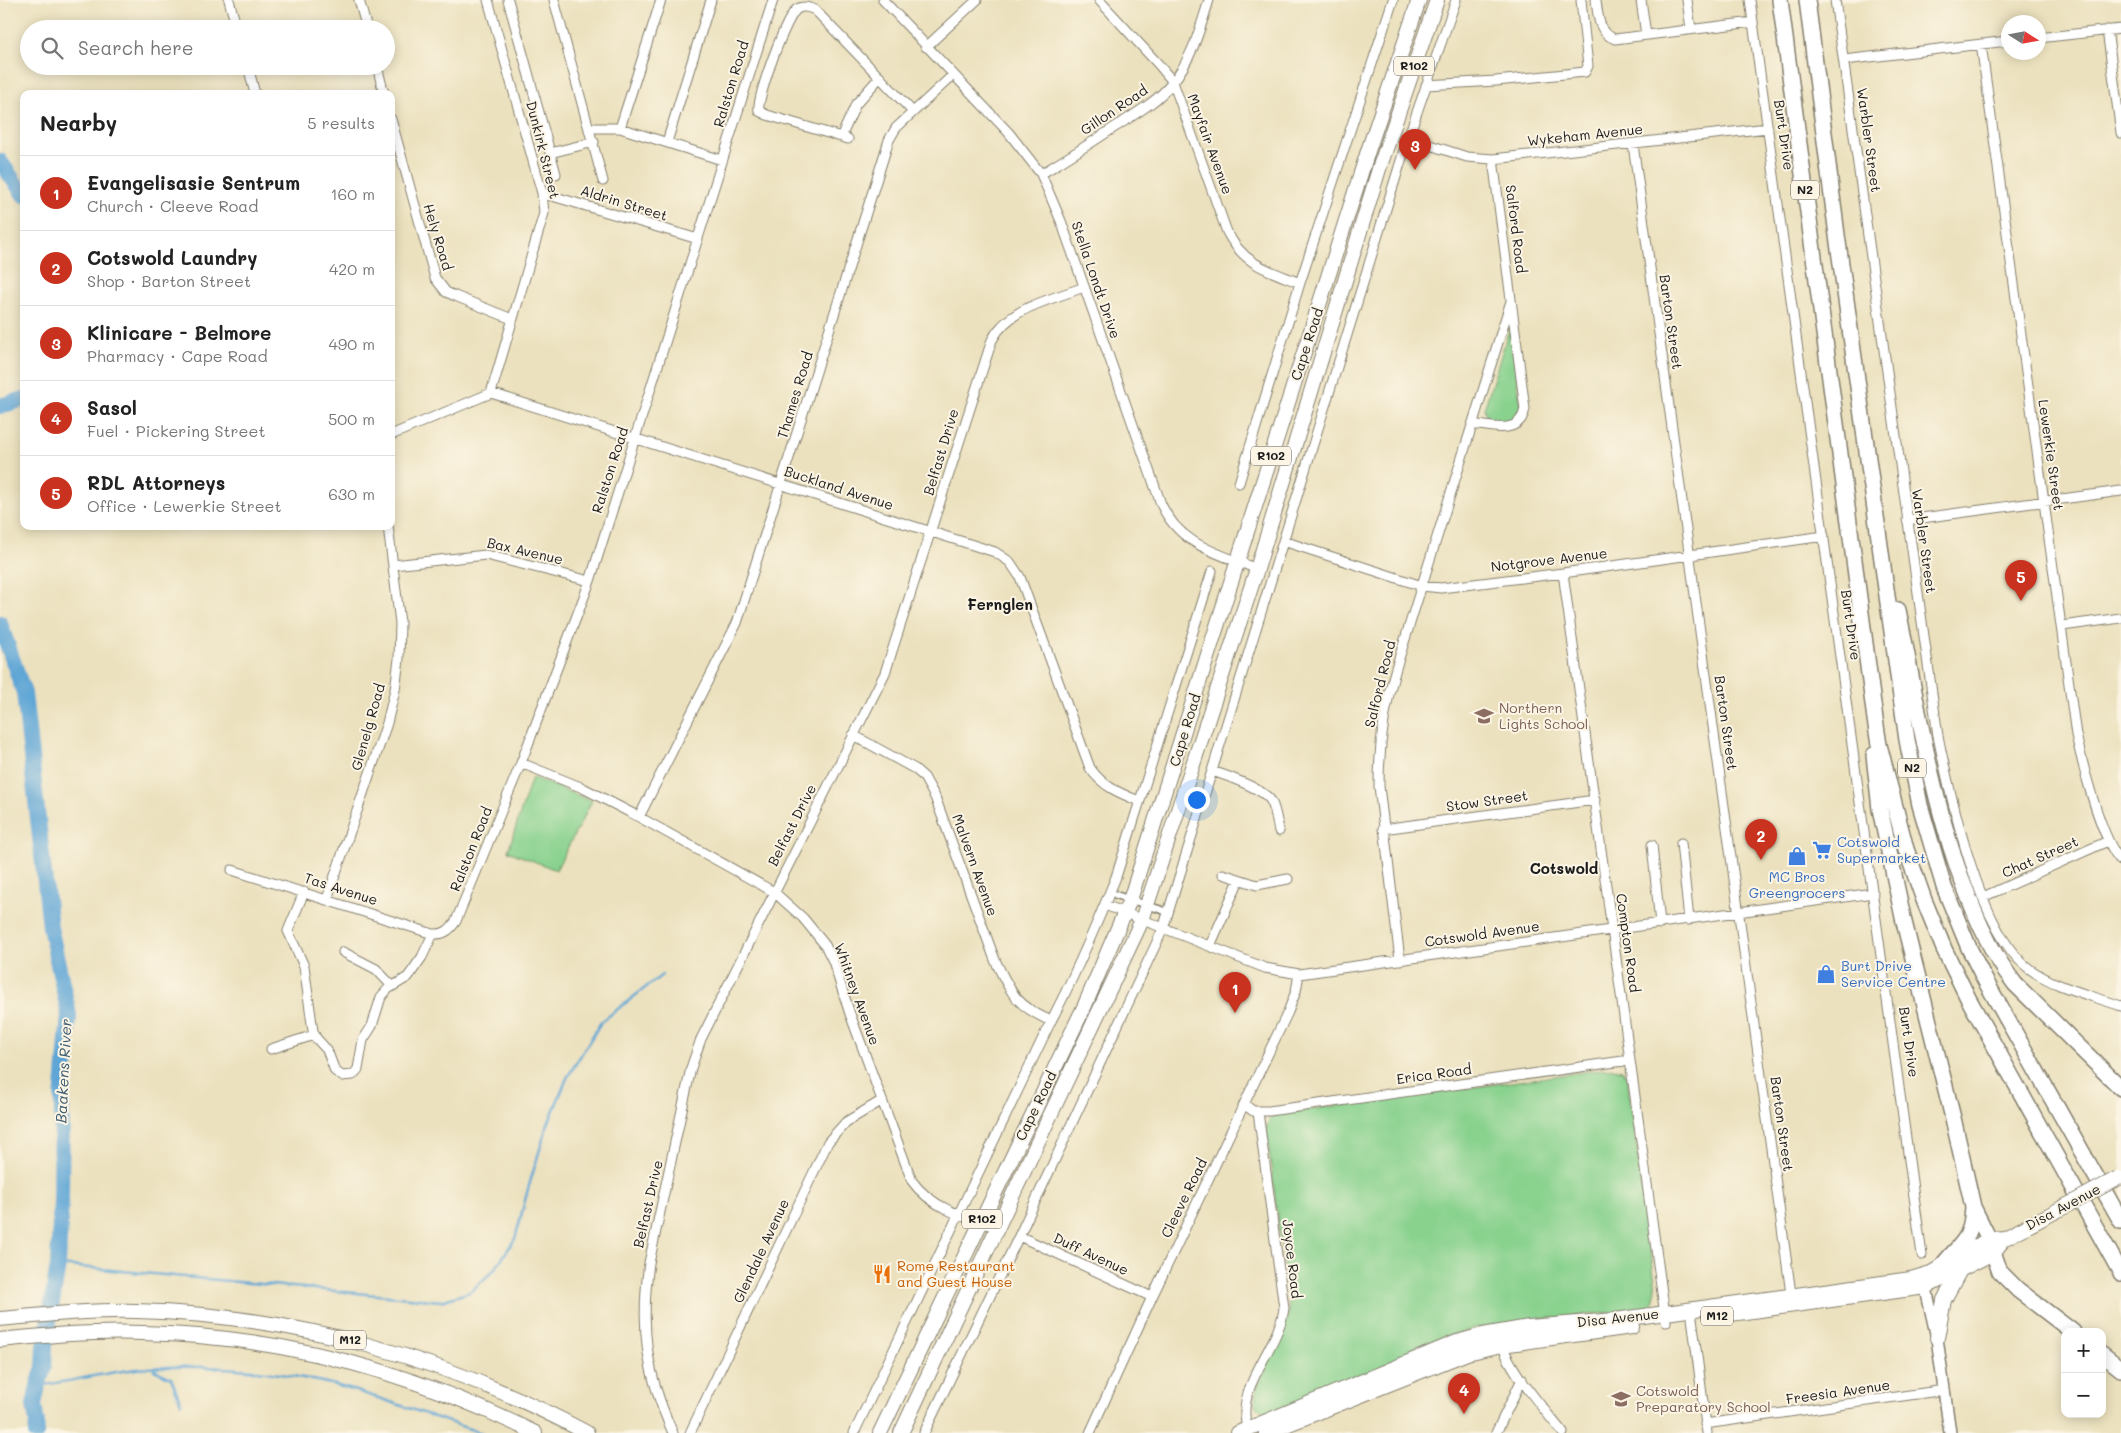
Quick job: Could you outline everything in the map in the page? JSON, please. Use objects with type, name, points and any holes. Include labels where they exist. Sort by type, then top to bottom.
[{"type":"highway","name":"N2","points":[[1780,0],[1874,718],[1879,745],[1906,849],[1944,949],[1968,998],[2121,1273]]},
{"type":"highway","name":"N2","points":[[1807,0],[1837,235],[1909,757],[1922,814],[1944,887],[1980,971],[2121,1221]]},
{"type":"highway","points":[[1871,479],[1928,762],[1950,845],[1979,925],[1997,960],[2015,984],[2121,1088]]},
{"type":"highway","points":[[1874,718],[1871,733],[1882,818],[1913,964],[1953,1118],[1973,1208],[1991,1246],[1998,1268],[2004,1277],[2068,1328]]},
{"type":"highway","points":[[1942,1266],[1968,1237],[1972,1223],[1973,1208]]},
{"type":"highway","points":[[2106,1357],[2121,1369]]},
{"type":"main road","name":"Cape Road","points":[[880,1433],[1085,1005],[1130,900],[1376,128],[1419,0]]},
{"type":"main road","name":"Cape Road","points":[[901,1433],[999,1228],[1142,920],[1257,569],[1391,133],[1437,0]]},
{"type":"main road","points":[[1376,128],[1391,133]]},
{"type":"main road","name":"Disa Avenue","points":[[1925,1282],[1942,1266],[1991,1246],[2120,1177]]},
{"type":"main road","name":"Disa Avenue","points":[[1245,1432],[1268,1430],[1467,1354],[1501,1338],[1925,1282],[1959,1272],[1991,1246]]},
{"type":"main road","points":[[1938,1338],[1944,1300],[1959,1272]]},
{"type":"main road","name":"M12","points":[[0,1319],[134,1311],[194,1314],[275,1324],[346,1339],[411,1356],[478,1381],[531,1404],[587,1433]]},
{"type":"main road","name":"M12","points":[[0,1340],[98,1333],[151,1333],[232,1339],[275,1345],[331,1357],[406,1378],[494,1412],[535,1433]]},
{"type":"street","points":[[229,0],[235,20]]},
{"type":"street","points":[[359,0],[365,20]]},
{"type":"street","name":"Dunkirk Street","points":[[488,0],[542,193],[543,220],[491,393]]},
{"type":"street","points":[[508,0],[556,174]]},
{"type":"street","points":[[554,0],[594,142],[603,181]]},
{"type":"street","points":[[620,128],[661,0]]},
{"type":"street","points":[[666,142],[711,0]]},
{"type":"street","name":"Ralston Road","points":[[314,1035],[327,1050],[335,1071],[342,1076],[353,1075],[358,1069],[362,1046],[372,1026],[378,1003],[385,992],[408,978],[437,934],[451,928],[456,922],[521,762],[590,581],[773,0]]},
{"type":"street","name":"Stella Londt Drive","points":[[883,0],[1009,133],[1041,174],[1061,222],[1161,504],[1170,521],[1178,531],[1197,544],[1257,569]]},
{"type":"street","points":[[926,46],[977,0]]},
{"type":"street","name":"Mayfair Avenue","points":[[1099,0],[1160,65],[1173,82],[1228,232],[1237,250],[1252,263],[1300,283]]},
{"type":"street","name":"Gillon Road","points":[[1041,174],[1145,108],[1173,82],[1197,39],[1209,0]]},
{"type":"street","name":"Cape Road","points":[[1239,483],[1300,283],[1393,0]]},
{"type":"street","points":[[924,1433],[1019,1236],[1163,928],[1408,138],[1456,0]]},
{"type":"street","points":[[1426,85],[1496,81],[1584,72],[1588,66],[1581,0]]},
{"type":"street","points":[[1596,0],[1602,31],[1607,36],[1614,38],[1753,22]]},
{"type":"street","points":[[1641,0],[1646,35]]},
{"type":"street","points":[[1687,0],[1691,30]]},
{"type":"street","name":"Burt Drive","points":[[1750,0],[1922,1255]]},
{"type":"street","name":"Warbler Street","points":[[1835,0],[1938,736],[1955,814],[1983,897],[2004,942],[2023,963],[2049,980],[2121,1006]]},
{"type":"street","points":[[880,77],[856,104],[845,138],[767,115],[760,111],[761,96],[784,28],[790,16],[800,7],[811,7],[815,10],[880,77],[913,112]]},
{"type":"street","points":[[2046,37],[2121,29]]},
{"type":"street","points":[[2107,30],[2121,133]]},
{"type":"street","points":[[1844,60],[2001,42]]},
{"type":"street","name":"Lewerkie Street","points":[[1981,44],[2076,735],[2084,767],[2108,842],[2121,862]]},
{"type":"street","points":[[250,75],[254,90]]},
{"type":"street","points":[[379,75],[383,90]]},
{"type":"street","name":"Thames Road","points":[[639,817],[737,623],[889,140],[892,133],[953,75]]},
{"type":"street","points":[[590,128],[620,128],[722,160]]},
{"type":"street","name":"Wykeham Avenue","points":[[1408,138],[1467,157],[1493,159],[1768,128]]},
{"type":"street","name":"Hely Road","points":[[395,133],[435,278],[446,292],[512,318]]},
{"type":"street","points":[[550,153],[594,142]]},
{"type":"street","name":"Barton Street","points":[[1634,144],[1792,1300]]},
{"type":"street","name":"Salford Road","points":[[1473,424],[1512,427],[1518,424],[1524,415],[1525,402],[1493,159]]},
{"type":"street","name":"Aldrin Street","points":[[542,193],[698,239]]},
{"type":"street","name":"Belfast Drive","points":[[673,1433],[659,1403],[650,1373],[646,1346],[645,1298],[649,1262],[700,1038],[891,658],[988,348],[996,332],[1014,314],[1084,287]]},
{"type":"street","name":"Salford Road","points":[[1400,960],[1379,786],[1383,724],[1391,684],[1512,302]]},
{"type":"street","points":[[395,432],[491,393]]},
{"type":"street","name":"Buckland Avenue","points":[[491,393],[782,484],[994,552],[1004,557],[1016,569],[1090,768],[1104,785],[1118,793],[1139,800]]},
{"type":"street","points":[[1907,520],[2121,491]]},
{"type":"street","name":"Glenelg Road","points":[[327,899],[387,723],[395,690],[399,658],[400,623],[389,530]]},
{"type":"street","name":"Notgrove Avenue","points":[[1283,541],[1422,586],[1441,588],[1563,573],[1824,536]]},
{"type":"street","name":"Bax Avenue","points":[[393,565],[486,555],[590,581]]},
{"type":"street","name":"Cape Road","points":[[854,1433],[1051,1021],[1074,978],[1105,905],[1116,878],[1212,572]]},
{"type":"street","name":"Compton Road","points":[[1563,573],[1665,1317]]},
{"type":"street","points":[[2062,626],[2121,618]]},
{"type":"street","name":"Malvern Avenue","points":[[853,735],[915,769],[924,777],[935,797],[995,960],[1006,984],[1021,1004],[1036,1015],[1051,1021]]},
{"type":"street","name":"Whitney Avenue","points":[[521,762],[583,788],[639,817],[774,892],[803,918],[825,945],[833,961],[881,1101],[912,1181],[926,1198],[958,1214],[999,1228]]},
{"type":"street","points":[[1212,771],[1237,779],[1267,796],[1272,804],[1279,831]]},
{"type":"street","name":"Stow Street","points":[[1383,829],[1595,800]]},
{"type":"street","name":"Chat Street","points":[[1983,897],[2108,842]]},
{"type":"street","points":[[1680,843],[1689,920]]},
{"type":"street","points":[[1652,845],[1660,924]]},
{"type":"street","name":"Tas Avenue","points":[[232,870],[437,934]]},
{"type":"street","points":[[1223,874],[1261,885],[1288,879]]},
{"type":"street","points":[[1210,946],[1239,880]]},
{"type":"street","points":[[271,1049],[314,1035],[304,966],[288,931],[304,892]]},
{"type":"street","name":"Cotswold Avenue","points":[[1105,905],[1265,968],[1299,974],[1873,893]]},
{"type":"street","points":[[1116,895],[1168,912]]},
{"type":"street","points":[[343,952],[376,969],[392,986]]},
{"type":"street","name":"Cleeve Road","points":[[1090,1433],[1152,1297],[1294,998],[1299,974]]},
{"type":"street","name":"Erica Road","points":[[1258,1112],[1630,1060]]},
{"type":"street","name":"Glendale Avenue","points":[[690,1433],[828,1142],[846,1122],[881,1101]]},
{"type":"street","points":[[1244,1104],[1258,1112]]},
{"type":"street","name":"Joyce Road","points":[[1245,1432],[1244,1413],[1246,1403],[1252,1385],[1282,1321],[1284,1308],[1258,1112]]},
{"type":"street","name":"Duff Avenue","points":[[1019,1236],[1152,1297]]},
{"type":"street","points":[[1925,1282],[1938,1338],[1950,1433]]},
{"type":"street","points":[[1691,1314],[1706,1429]]},
{"type":"street","points":[[1501,1338],[1522,1379],[1563,1433]]},
{"type":"street","points":[[1496,1433],[1522,1379]]},
{"type":"street","name":"Freesia Avenue","points":[[1706,1429],[1945,1390]]},
{"type":"green space","points":[[1510,327],[1521,407],[1514,420],[1495,423],[1487,418],[1484,409]]},
{"type":"green space","points":[[532,777],[592,801],[556,870],[508,851]]},
{"type":"green space","points":[[1613,1068],[1622,1070],[1627,1077],[1656,1289],[1653,1303],[1643,1310],[1528,1320],[1479,1328],[1452,1335],[1423,1346],[1368,1373],[1276,1411],[1264,1412],[1256,1407],[1255,1397],[1258,1385],[1282,1332],[1289,1308],[1266,1128],[1270,1118],[1277,1114]]},
{"type":"waterway","name":"Baakens River","points":[[0,161],[20,189]]},
{"type":"waterway","name":"Baakens River","points":[[0,406],[20,400]]},
{"type":"waterway","name":"Baakens River","points":[[0,623],[24,693],[50,927],[69,1015],[62,1100],[58,1265],[45,1346],[44,1367],[34,1405],[37,1423],[36,1433]]},
{"type":"waterway","points":[[58,1265],[441,1301],[470,1292],[494,1270],[515,1239],[546,1129],[567,1078],[601,1022],[662,975]]},
{"type":"waterway","points":[[38,1386],[120,1371],[153,1368],[209,1367],[250,1370],[311,1379],[331,1384],[482,1433]]},
{"type":"waterway","points":[[154,1370],[171,1378],[181,1403]]},
{"type":"place","name":"Klinicare - Belmore","points":[[1415,170]]},
{"type":"place","name":"RDL Attorneys","points":[[2021,601]]},
{"type":"place","name":"Northern Lights School","points":[[1484,716]]},
{"type":"place","name":"Cotswold Supermarket","points":[[1822,850]]},
{"type":"place","name":"MC Bros Greengrocers","points":[[1797,856]]},
{"type":"place","name":"Cotswold Laundry","points":[[1761,860]]},
{"type":"place","name":"Burt Drive Service Centre","points":[[1826,974]]},
{"type":"place","name":"Evangelisasie Sentrum","points":[[1235,1013]]},
{"type":"place","name":"Rome Restaurant and Guest House","points":[[882,1274]]},
{"type":"place","name":"Cotswold Preparatory School","points":[[1621,1399]]},
{"type":"place","name":"Sasol","points":[[1464,1414]]},
{"type":"district","name":"Fernglen","points":[[1000,605]]},
{"type":"district","name":"Cotswold","points":[[1564,869]]}]
